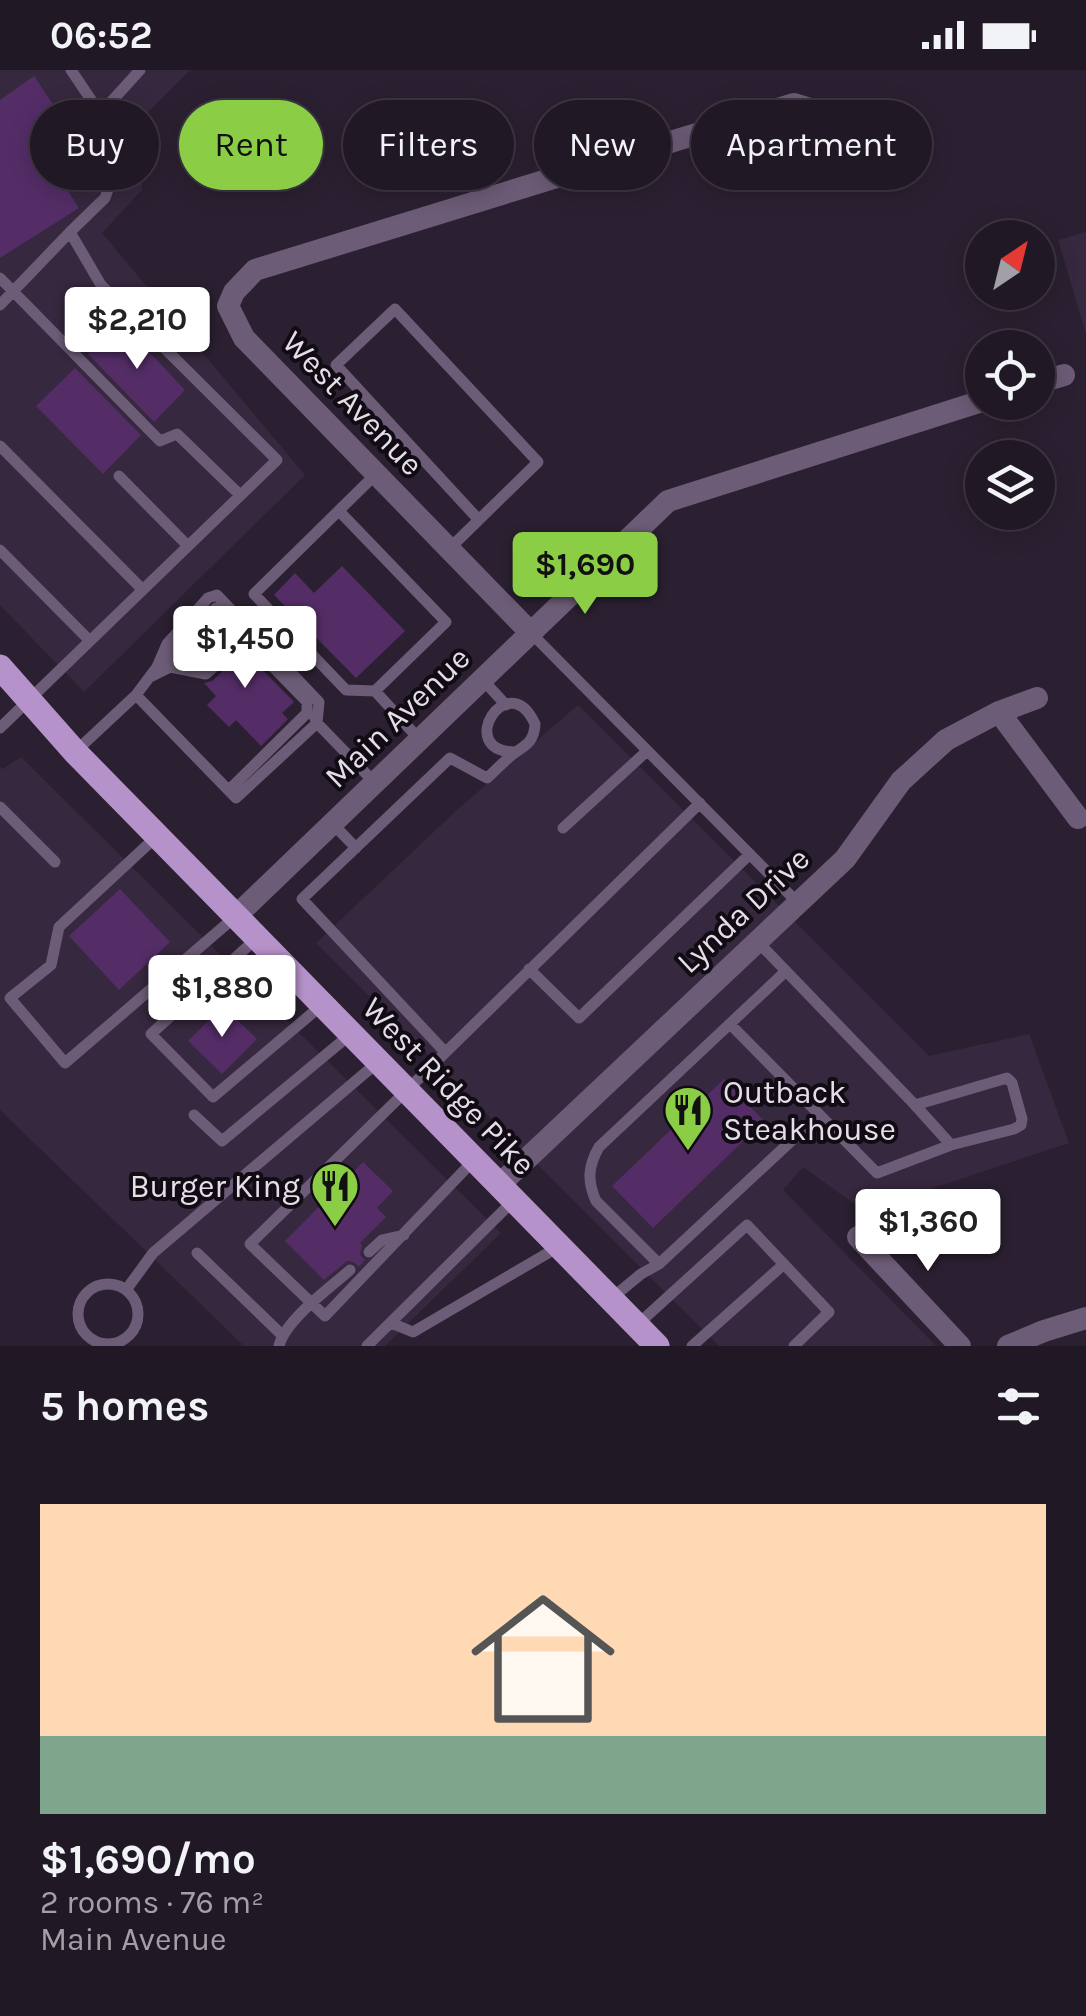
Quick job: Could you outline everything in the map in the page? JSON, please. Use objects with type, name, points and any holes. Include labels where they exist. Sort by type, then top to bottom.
[{"type":"main road","name":"West Ridge Pike","points":[[0,666],[75,752],[656,1346]]},
{"type":"main road","name":"West Ridge Pike","points":[[0,679],[28,699]]},
{"type":"street","name":"West Avenue","points":[[530,633],[244,338],[228,306],[234,292],[255,270],[691,136]]},
{"type":"street","points":[[1055,378],[1064,375]]},
{"type":"street","name":"Main Avenue","points":[[236,916],[668,501],[965,406]]},
{"type":"street","name":"Lynda Drive","points":[[507,1192],[845,859],[901,782],[946,740],[998,712],[1036,698]]},
{"type":"street","points":[[998,712],[1078,818]]},
{"type":"street","points":[[858,1237],[960,1346]]},
{"type":"street","points":[[1008,1346],[1086,1318]]},
{"type":"lane","points":[[71,70],[91,100]]},
{"type":"lane","points":[[113,100],[140,70]]},
{"type":"lane","points":[[0,304],[104,198],[107,190]]},
{"type":"lane","points":[[0,728],[277,460],[101,284],[70,232]]},
{"type":"lane","points":[[0,278],[160,441],[178,434],[240,495]]},
{"type":"lane","points":[[450,549],[538,462],[394,308],[336,365],[478,519]]},
{"type":"lane","points":[[0,446],[142,589]]},
{"type":"lane","points":[[376,474],[254,594],[346,690],[374,691],[420,740]]},
{"type":"lane","points":[[119,476],[188,546]]},
{"type":"lane","points":[[339,511],[446,622],[374,691]]},
{"type":"lane","points":[[0,550],[89,640]]},
{"type":"lane","points":[[163,667],[167,644],[208,598],[217,596],[318,702],[317,723],[232,794]]},
{"type":"lane","points":[[210,623],[216,608],[307,702],[317,723],[375,783]]},
{"type":"lane","points":[[224,637],[234,627]]},
{"type":"lane","points":[[530,633],[798,903]]},
{"type":"lane","points":[[234,648],[245,638]]},
{"type":"lane","points":[[75,752],[193,639]]},
{"type":"lane","points":[[163,667],[194,666],[207,653]]},
{"type":"lane","points":[[163,667],[206,674],[217,664]]},
{"type":"lane","points":[[482,680],[506,705]]},
{"type":"lane","points":[[136,695],[232,794]]},
{"type":"lane","points":[[232,794],[306,714],[307,702]]},
{"type":"lane","points":[[444,1052],[302,898],[450,758],[487,778],[531,742],[534,724],[524,708],[506,705],[490,715],[487,733],[497,749],[516,752]]},
{"type":"lane","points":[[563,828],[648,751]]},
{"type":"lane","points":[[476,1159],[326,1316],[250,1244],[700,803]]},
{"type":"lane","points":[[0,806],[55,862]]},
{"type":"lane","points":[[333,824],[356,848]]},
{"type":"lane","points":[[157,836],[58,927],[51,965],[10,998],[65,1063],[236,916]]},
{"type":"lane","points":[[530,969],[579,1018],[750,854]]},
{"type":"lane","points":[[257,938],[151,1034],[212,1096],[324,1004]]},
{"type":"lane","points":[[758,942],[951,1145]]},
{"type":"lane","points":[[659,1264],[596,1201],[588,1174],[592,1160],[598,1147],[786,971]]},
{"type":"lane","points":[[730,1024],[877,1173],[951,1145],[1021,1125],[1012,1083],[1006,1078],[915,1104]]},
{"type":"lane","points":[[194,1115],[222,1141],[352,1033]]},
{"type":"lane","points":[[126,1290],[153,1253],[378,1061]]},
{"type":"lane","points":[[611,1299],[659,1264],[818,1116]]},
{"type":"lane","points":[[368,1346],[507,1192]]},
{"type":"lane","points":[[636,1324],[747,1224],[829,1312],[794,1346]]},
{"type":"lane","points":[[369,1252],[382,1240],[404,1235]]},
{"type":"lane","points":[[391,1322],[413,1332],[560,1246]]},
{"type":"lane","points":[[196,1253],[280,1341],[350,1270]]},
{"type":"lane","points":[[692,1346],[784,1264]]},
{"type":"lane","points":[[117,1285],[126,1290],[138,1309],[134,1330],[115,1344],[93,1344],[77,1316],[80,1300],[96,1286],[117,1285]]},
{"type":"shaded area","points":[[0,70],[190,70],[159,101],[30,100],[30,190],[142,190],[102,233],[305,475],[84,692],[0,605]]},
{"type":"shaded area","points":[[1086,232],[1086,334],[1058,240]]},
{"type":"shaded area","points":[[578,705],[929,1056],[1029,1034],[1069,1143],[864,1211],[803,1167],[783,1190],[936,1346],[719,1346],[316,943],[458,809]]},
{"type":"shaded area","points":[[21,757],[501,1233],[385,1346],[244,1346],[0,1110],[0,767],[3,769]]},
{"type":"building","points":[[34,76],[50,100],[30,100],[30,190],[67,190],[79,208],[0,258],[0,100]]},
{"type":"building","points":[[121,322],[185,390],[154,422],[88,354]]},
{"type":"building","points":[[75,368],[141,435],[103,474],[36,406]]},
{"type":"building","points":[[342,566],[405,631],[356,678],[274,595],[295,573],[314,593]]},
{"type":"building","points":[[212,625],[238,652],[241,648],[294,702],[282,713],[288,719],[261,746],[236,720],[229,727],[207,705],[216,696],[204,683],[223,671],[226,663],[216,655],[213,646],[205,644],[194,627]]},
{"type":"building","points":[[120,889],[170,942],[119,990],[69,936]]},
{"type":"building","points":[[223,1006],[257,1039],[222,1074],[188,1041]]},
{"type":"building","name":"Outback Steakhouse","points":[[724,1079],[764,1121],[653,1228],[612,1186]]},
{"type":"building","name":"Burger King","points":[[363,1162],[393,1191],[377,1208],[386,1217],[360,1243],[360,1255],[365,1260],[359,1267],[347,1261],[324,1280],[285,1241]]},
{"type":"place","name":"Outback Steakhouse","points":[[688,1152]]},
{"type":"place","name":"Burger King","points":[[335,1228]]}]
